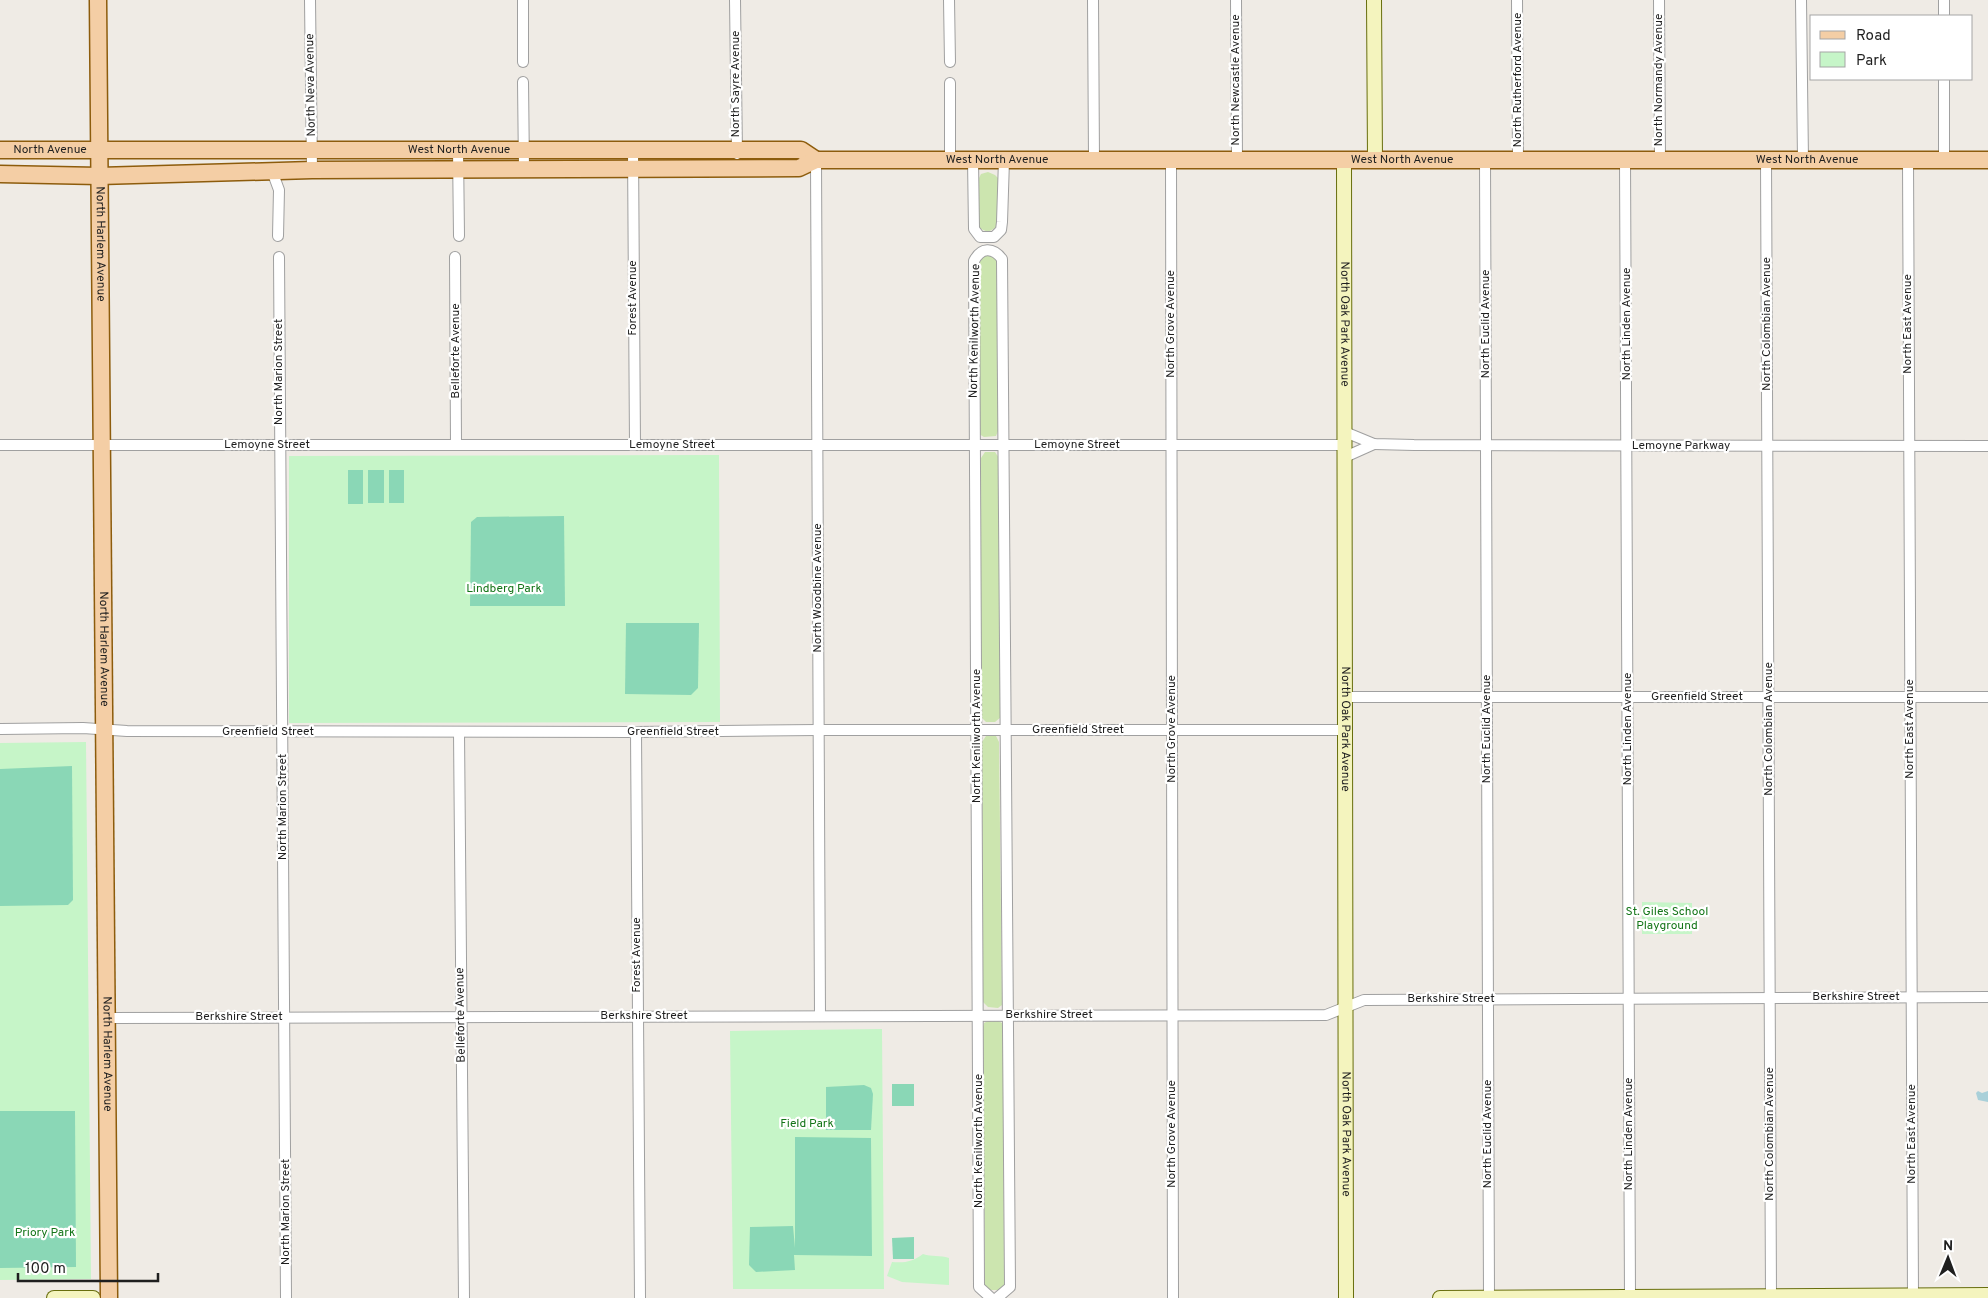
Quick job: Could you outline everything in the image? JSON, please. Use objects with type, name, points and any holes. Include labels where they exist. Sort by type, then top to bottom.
[{"type":"main road","name":"North Harlem Avenue","points":[[98,0],[109,1298]]},
{"type":"main road","name":"North Avenue","points":[[0,150],[99,151]]},
{"type":"main road","name":"West North Avenue","points":[[99,151],[801,150],[816,160]]},
{"type":"main road","name":"West North Avenue","points":[[99,176],[312,170],[799,168],[816,160],[1988,160]]},
{"type":"main road","name":"North Avenue","points":[[0,174],[99,176]]},
{"type":"street","name":"North Neva Avenue","points":[[310,0],[312,170]]},
{"type":"street","points":[[523,0],[523,62]]},
{"type":"street","name":"North Sayre Avenue","points":[[736,0],[737,168]]},
{"type":"street","points":[[949,0],[950,62]]},
{"type":"street","points":[[1093,0],[1094,160]]},
{"type":"street","name":"North Newcastle Avenue","points":[[1236,0],[1237,160]]},
{"type":"street","points":[[1374,0],[1375,160]]},
{"type":"street","name":"North Rutherford Avenue","points":[[1517,0],[1518,160]]},
{"type":"street","name":"North Normandy Avenue","points":[[1658,0],[1660,160]]},
{"type":"street","points":[[1801,0],[1803,160]]},
{"type":"street","points":[[1944,0],[1944,15]]},
{"type":"street","points":[[1944,80],[1944,160]]},
{"type":"street","points":[[523,82],[524,169]]},
{"type":"street","points":[[950,82],[950,160]]},
{"type":"street","points":[[458,150],[459,236]]},
{"type":"street","name":"Forest Avenue","points":[[633,150],[635,445]]},
{"type":"street","name":"North Woodbine Avenue","points":[[816,160],[820,1016]]},
{"type":"street","points":[[973,160],[974,229],[980,237],[994,237],[1001,230],[1004,160]]},
{"type":"street","name":"North Grove Avenue","points":[[1171,160],[1173,1298]]},
{"type":"street","name":"North Oak Park Avenue","points":[[1344,160],[1346,1298]]},
{"type":"street","name":"North Euclid Avenue","points":[[1485,160],[1489,1298]]},
{"type":"street","name":"North Linden Avenue","points":[[1626,160],[1630,1298]]},
{"type":"street","name":"North Colombian Avenue","points":[[1766,160],[1771,1297]]},
{"type":"street","name":"North East Avenue","points":[[1908,160],[1913,1297]]},
{"type":"street","points":[[278,236],[279,171]]},
{"type":"street","name":"North Kenilworth Avenue","points":[[991,1298],[979,1287],[974,261],[983,250],[997,253],[1002,259],[1010,1287],[997,1298]]},
{"type":"street","name":"North Marion Street","points":[[279,257],[286,1298]]},
{"type":"street","name":"Belleforte Avenue","points":[[455,257],[456,445]]},
{"type":"street","name":"Lemoyne Parkway","points":[[1345,445],[1374,444]]},
{"type":"street","name":"Lemoyne Street","points":[[0,445],[1345,445]]},
{"type":"street","name":"Lemoyne Parkway","points":[[1345,445],[1988,446]]},
{"type":"street","name":"Greenfield Street","points":[[1346,697],[1988,697]]},
{"type":"street","name":"Greenfield Street","points":[[0,729],[84,728],[104,730],[282,732],[1346,730]]},
{"type":"street","name":"Belleforte Avenue","points":[[459,732],[464,1298]]},
{"type":"street","name":"Forest Avenue","points":[[636,732],[640,1298]]},
{"type":"street","name":"Berkshire Street","points":[[107,1018],[1326,1015],[1364,1000],[1988,997]]},
{"type":"street","points":[[1440,1298],[1913,1297],[1988,1295]]},
{"type":"street","points":[[54,1298],[93,1298]]},
{"type":"green space","points":[[988,172],[999,179],[998,224],[988,232],[981,229],[978,225],[978,180],[981,174]]},
{"type":"green space","points":[[991,254],[998,261],[998,431],[996,436],[984,437],[979,434],[979,261],[982,255]]},
{"type":"green space","points":[[985,452],[995,452],[999,458],[1001,717],[995,722],[986,722],[981,717],[981,458]]},
{"type":"green space","name":"Lindberg Park","points":[[719,455],[720,722],[289,723],[289,456]]},
{"type":"green space","points":[[348,470],[363,470],[363,504],[348,504]]},
{"type":"green space","points":[[368,470],[384,470],[384,503],[368,503]]},
{"type":"green space","points":[[389,470],[404,470],[404,503],[389,503]]},
{"type":"green space","points":[[564,516],[565,606],[470,606],[471,522],[477,517]]},
{"type":"green space","points":[[626,623],[699,623],[698,688],[691,695],[625,694]]},
{"type":"green space","points":[[986,736],[996,736],[999,742],[1002,1005],[998,1008],[988,1007],[983,1002],[982,742]]},
{"type":"green space","name":"Priory Park","points":[[86,742],[91,1279],[0,1280],[0,743]]},
{"type":"green space","points":[[72,766],[73,900],[68,905],[0,906],[0,769]]},
{"type":"green space","name":"St. Giles School Playground","points":[[1642,902],[1692,903],[1692,934],[1642,934]]},
{"type":"green space","points":[[999,1021],[1003,1024],[1004,1287],[998,1290],[989,1290],[985,1287],[983,1027],[984,1023]]},
{"type":"green space","name":"Field Park","points":[[882,1029],[884,1289],[733,1289],[730,1031]]},
{"type":"green space","points":[[892,1084],[914,1084],[914,1106],[892,1106]]},
{"type":"green space","points":[[864,1085],[871,1088],[873,1094],[871,1130],[826,1130],[826,1087]]},
{"type":"green space","points":[[0,1111],[75,1111],[76,1267],[0,1268]]},
{"type":"green space","points":[[795,1137],[871,1138],[872,1256],[794,1255],[795,1270],[756,1272],[749,1265],[750,1227],[793,1226],[795,1248]]},
{"type":"green space","points":[[914,1237],[914,1259],[893,1259],[892,1238]]},
{"type":"green space","points":[[923,1254],[949,1258],[949,1285],[902,1282],[887,1276],[892,1262],[908,1261]]},
{"type":"water","points":[[1978,1091],[1982,1093],[1988,1091],[1988,1102],[1978,1100],[1976,1093]]}]
